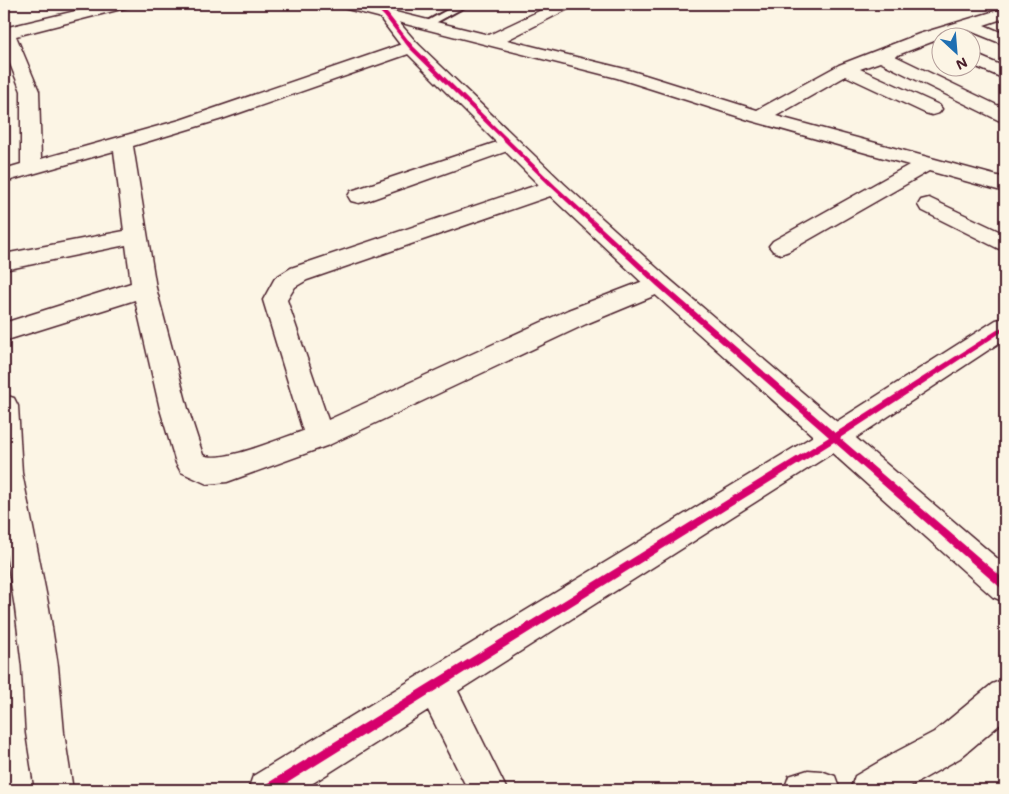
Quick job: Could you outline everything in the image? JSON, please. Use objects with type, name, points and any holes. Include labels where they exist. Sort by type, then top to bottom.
[{"type":"street","points":[[31,167],[30,91],[5,34],[123,4]]},
{"type":"street","points":[[345,4],[380,9],[425,25],[623,74],[759,117],[1005,185]]},
{"type":"street","points":[[491,41],[566,4]]},
{"type":"street","points":[[380,9],[411,47],[509,144],[659,284],[1005,586]]},
{"type":"street","points":[[759,117],[845,68],[925,38],[1005,13]]},
{"type":"street","points":[[970,25],[1005,40]]},
{"type":"street","points":[[925,38],[932,41]]},
{"type":"street","points":[[4,176],[31,167],[123,144],[190,123],[362,62],[411,47]]},
{"type":"street","points":[[880,55],[1005,116]]},
{"type":"street","points":[[982,63],[1005,74]]},
{"type":"street","points":[[845,68],[932,109]]},
{"type":"street","points":[[123,144],[144,288],[174,409],[190,463],[207,471],[227,469],[319,437],[577,317],[659,284]]},
{"type":"street","points":[[359,196],[509,144]]},
{"type":"street","points":[[781,246],[927,163]]},
{"type":"street","points":[[319,437],[275,300],[280,286],[286,279],[554,187]]},
{"type":"street","points":[[929,205],[1005,244]]},
{"type":"street","points":[[4,262],[135,236]]},
{"type":"street","points":[[4,332],[144,288]]},
{"type":"street","points":[[267,790],[1002,335]]},
{"type":"street","points":[[4,406],[7,474],[33,618],[40,666],[45,733],[54,790]]},
{"type":"street","points":[[436,687],[488,790]]},
{"type":"street","points":[[869,790],[909,765],[947,745],[1005,697]]},
{"type":"street","points":[[803,790],[821,790]]},
{"type":"lane","points":[[425,25],[465,4]]},
{"type":"cycle path","points":[[374,4],[386,15],[411,47],[554,187],[659,284],[1005,586]]},
{"type":"cycle path","points":[[267,790],[835,437],[1005,327]]}]
